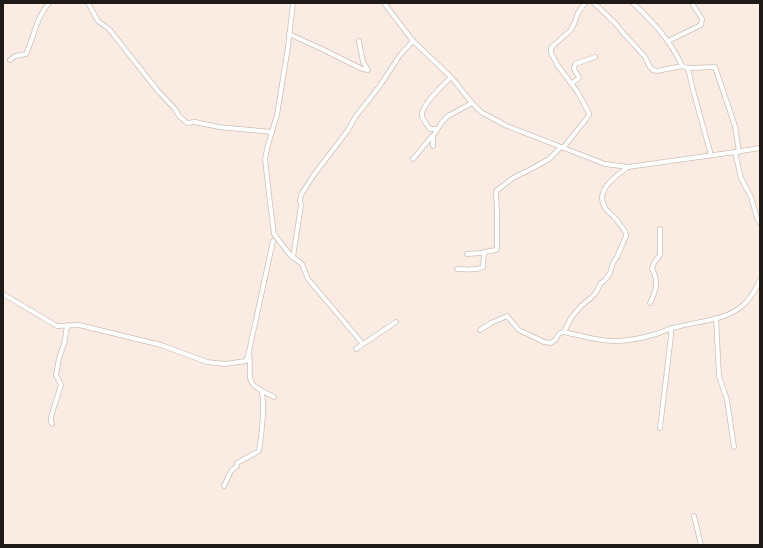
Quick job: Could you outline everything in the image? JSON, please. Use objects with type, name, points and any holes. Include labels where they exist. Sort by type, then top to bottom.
[{"type":"street","points":[[10,60],[15,56],[26,54],[37,23],[43,10],[49,3]]},
{"type":"street","points":[[88,3],[98,21],[109,29],[158,91],[175,108],[183,120],[187,122],[272,132]]},
{"type":"street","points":[[293,3],[277,115],[265,159],[274,234],[293,257],[302,264],[308,279],[363,344]]},
{"type":"street","points":[[384,3],[412,41],[451,77],[481,112],[507,126],[605,164],[628,167],[760,148]]},
{"type":"street","points":[[467,254],[483,253],[497,249],[496,191],[514,178],[549,159],[562,147],[589,116],[589,113],[582,100],[558,66],[550,51],[556,43],[570,31],[578,12],[585,3]]},
{"type":"street","points":[[594,3],[615,23],[654,70],[657,71],[682,66],[688,68],[715,67],[735,126],[741,178],[751,197],[760,223]]},
{"type":"street","points":[[633,3],[650,18],[668,41],[677,54],[682,66]]},
{"type":"street","points":[[668,41],[701,25],[702,20],[692,3]]},
{"type":"street","points":[[289,34],[368,70],[363,62],[359,41]]},
{"type":"street","points":[[293,257],[301,205],[301,195],[313,176],[348,130],[356,116],[379,87],[400,55],[412,41]]},
{"type":"street","points":[[572,84],[579,77],[574,69],[575,64],[595,57]]},
{"type":"street","points":[[688,68],[711,155]]},
{"type":"street","points":[[437,129],[430,129],[421,115],[423,108],[430,101],[435,92],[451,77]]},
{"type":"street","points":[[413,158],[433,136],[448,116],[472,103]]},
{"type":"street","points":[[433,136],[433,146]]},
{"type":"street","points":[[480,330],[507,316],[519,330],[544,342],[551,343],[559,334],[564,332],[571,318],[581,306],[592,297],[600,284],[610,273],[613,263],[627,234],[615,217],[606,209],[602,200],[603,191],[609,182],[628,167]]},
{"type":"street","points":[[650,303],[654,296],[657,280],[652,269],[654,263],[660,255],[660,229]]},
{"type":"street","points":[[3,294],[57,326],[79,325],[161,345],[207,362],[225,364],[246,361],[273,241]]},
{"type":"street","points":[[457,269],[482,268],[483,253]]},
{"type":"street","points":[[564,332],[586,338],[614,341],[637,339],[671,328],[728,314],[740,308],[750,299],[759,286],[760,280]]},
{"type":"street","points":[[716,318],[719,376],[727,400],[734,447]]},
{"type":"street","points":[[356,349],[396,322]]},
{"type":"street","points":[[52,424],[51,421],[61,385],[56,375],[68,325]]},
{"type":"street","points":[[660,428],[671,328]]},
{"type":"street","points":[[224,486],[231,471],[237,466],[237,462],[259,451],[263,427],[262,420],[264,395],[252,383],[250,378],[249,354],[248,356]]},
{"type":"street","points":[[261,391],[274,397]]},
{"type":"street","points":[[694,516],[701,545]]}]
